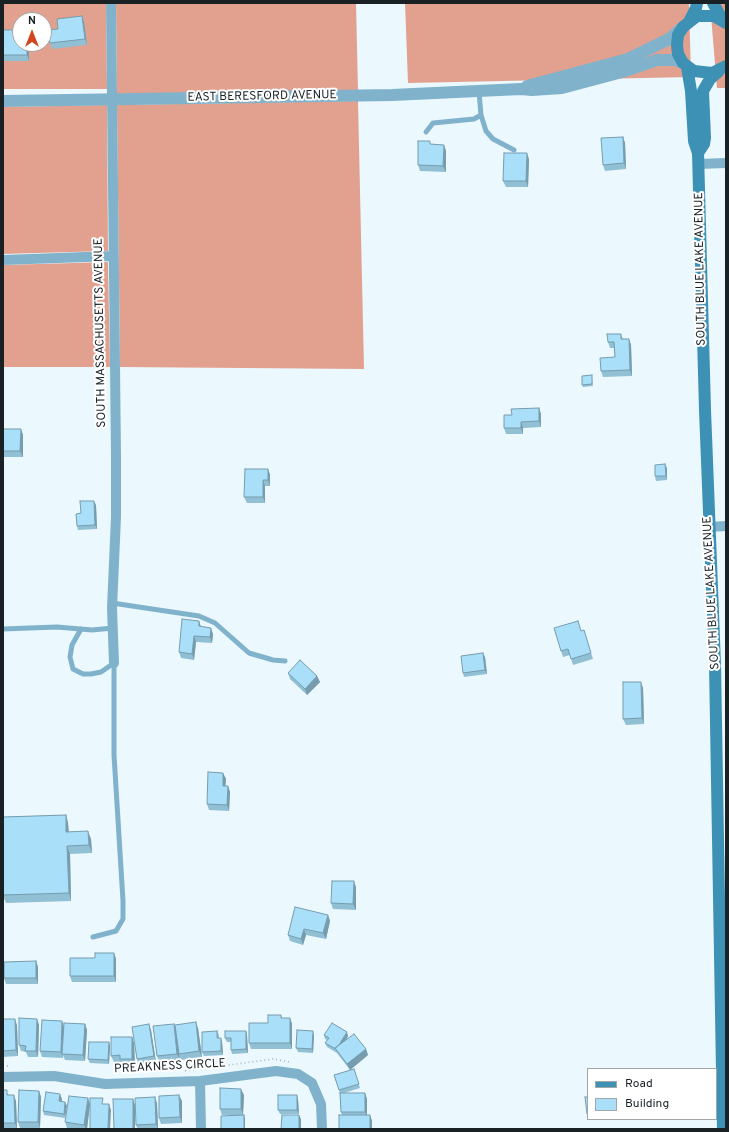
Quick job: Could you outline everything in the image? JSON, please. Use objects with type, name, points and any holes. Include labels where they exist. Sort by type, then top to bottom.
[{"type":"main road","points":[[686,23],[696,8],[697,3]]},
{"type":"main road","points":[[714,3],[724,21]]},
{"type":"main road","points":[[686,23],[706,15],[724,21]]},
{"type":"main road","name":"SOUTH BLUE LAKE AVENUE","points":[[686,23],[678,35],[677,45],[678,54],[685,65],[691,91],[694,141],[698,158],[709,527],[715,664],[723,992],[723,1129]]},
{"type":"main road","points":[[685,65],[703,74],[723,68]]},
{"type":"main road","name":"SOUTH BLUE LAKE AVENUE","points":[[698,158],[705,138],[703,91],[710,79],[723,68]]},
{"type":"street","name":"SOUTH MASSACHUSETTS AVENUE","points":[[111,3],[116,517],[112,603],[114,663]]},
{"type":"street","name":"EAST BERESFORD AVENUE","points":[[521,89],[538,82],[628,59],[669,39],[686,23]]},
{"type":"street","name":"EAST BERESFORD AVENUE","points":[[3,101],[112,100],[480,92],[521,89],[532,90],[562,88],[622,72],[657,60],[669,60],[685,65]]},
{"type":"street","points":[[698,158],[726,163]]},
{"type":"street","points":[[3,260],[113,256]]},
{"type":"street","points":[[709,527],[726,526]]},
{"type":"street","name":"PREAKNESS CIRCLE","points":[[3,1078],[54,1076],[105,1084],[200,1081],[276,1071],[298,1074],[312,1083],[321,1104],[322,1129]]},
{"type":"street","points":[[200,1081],[201,1129]]},
{"type":"lane","points":[[480,92],[481,115],[486,131],[493,139],[514,150]]},
{"type":"lane","points":[[426,132],[433,123],[474,119],[481,115]]},
{"type":"lane","points":[[112,603],[198,616],[215,623],[249,653],[273,660],[285,661]]},
{"type":"lane","points":[[3,629],[57,627],[81,629],[113,628]]},
{"type":"lane","points":[[81,629],[72,645],[70,658],[73,669],[83,674],[91,674],[101,672],[114,663]]},
{"type":"lane","points":[[93,936],[116,931],[123,920],[124,901],[114,755],[114,663]]},
{"type":"shaded area","points":[[3,3],[106,3],[107,89],[3,89]]},
{"type":"shaded area","points":[[116,3],[356,3],[358,90],[117,94]]},
{"type":"shaded area","points":[[405,3],[689,3],[691,77],[408,83]]},
{"type":"shaded area","points":[[710,3],[726,3],[726,88],[717,88]]},
{"type":"shaded area","points":[[358,101],[364,369],[120,367],[117,105]]},
{"type":"shaded area","points":[[107,105],[108,251],[3,254],[3,107]]},
{"type":"shaded area","points":[[108,262],[110,367],[3,367],[3,265]]},
{"type":"building","points":[[82,16],[85,39],[52,43],[52,30],[58,29],[57,19]]},
{"type":"building","points":[[3,30],[12,30],[12,52],[27,52],[27,55],[3,55]]},
{"type":"building","points":[[623,137],[624,163],[603,165],[601,138]]},
{"type":"building","points":[[418,141],[430,141],[430,144],[444,145],[443,166],[418,165]]},
{"type":"building","points":[[504,153],[527,153],[526,181],[503,181]]},
{"type":"building","points":[[607,334],[621,334],[621,339],[629,339],[630,370],[601,371],[600,358],[615,357],[614,342],[608,342]]},
{"type":"building","points":[[592,375],[592,384],[582,385],[582,376]]},
{"type":"building","points":[[539,408],[539,421],[521,422],[521,428],[504,428],[504,415],[512,415],[511,409]]},
{"type":"building","points":[[3,429],[21,429],[20,451],[3,451]]},
{"type":"building","points":[[665,464],[666,476],[655,476],[655,465]]},
{"type":"building","points":[[245,469],[268,469],[268,480],[263,480],[263,497],[244,497]]},
{"type":"building","points":[[80,501],[94,501],[95,525],[77,526],[76,514],[81,513]]},
{"type":"building","points":[[182,619],[199,621],[199,626],[211,628],[210,637],[194,636],[192,654],[179,652]]},
{"type":"building","points":[[578,621],[581,631],[584,630],[591,653],[571,659],[568,649],[561,651],[554,628]]},
{"type":"building","points":[[483,653],[485,670],[463,673],[461,656]]},
{"type":"building","points":[[300,660],[317,676],[305,689],[288,673]]},
{"type":"building","points":[[623,682],[641,682],[642,718],[623,719]]},
{"type":"building","points":[[208,772],[223,773],[223,786],[228,786],[227,805],[207,804]]},
{"type":"building","points":[[66,815],[66,832],[88,831],[89,845],[67,846],[69,893],[3,895],[3,817]]},
{"type":"building","points":[[332,881],[354,881],[353,904],[331,903]]},
{"type":"building","points":[[295,907],[328,915],[323,933],[304,929],[301,939],[288,935]]},
{"type":"building","points":[[95,953],[114,953],[114,976],[70,976],[70,958],[95,958]]},
{"type":"building","points":[[36,961],[36,978],[4,978],[4,962]]},
{"type":"building","points":[[268,1015],[281,1015],[281,1018],[290,1018],[290,1043],[249,1043],[249,1023],[268,1023]]},
{"type":"building","points":[[19,1018],[37,1019],[36,1051],[25,1051],[26,1046],[19,1045]]},
{"type":"building","points":[[3,1019],[15,1019],[16,1050],[3,1051]]},
{"type":"building","points":[[42,1020],[62,1021],[61,1052],[40,1051]]},
{"type":"building","points":[[196,1022],[199,1051],[179,1054],[175,1025]]},
{"type":"building","points":[[64,1023],[85,1024],[83,1055],[62,1054]]},
{"type":"building","points":[[332,1023],[347,1032],[339,1045],[335,1048],[336,1049],[325,1043],[329,1038],[324,1035]]},
{"type":"building","points":[[149,1024],[154,1056],[137,1059],[132,1027]]},
{"type":"building","points":[[174,1024],[177,1054],[157,1056],[153,1026]]},
{"type":"building","points":[[297,1030],[313,1031],[312,1049],[296,1048]]},
{"type":"building","points":[[217,1031],[217,1038],[221,1038],[221,1051],[202,1052],[202,1032]]},
{"type":"building","points":[[225,1031],[246,1031],[246,1049],[231,1050],[231,1038],[225,1038]]},
{"type":"building","points":[[354,1034],[366,1049],[347,1064],[335,1048]]},
{"type":"building","points":[[111,1037],[132,1037],[132,1059],[120,1059],[120,1055],[111,1056]]},
{"type":"building","points":[[89,1042],[109,1042],[108,1060],[88,1059]]},
{"type":"building","points":[[354,1069],[359,1084],[339,1090],[334,1075]]},
{"type":"building","points":[[220,1088],[241,1089],[241,1109],[220,1109]]},
{"type":"building","points":[[3,1090],[7,1090],[7,1095],[14,1095],[15,1123],[3,1123]]},
{"type":"building","points":[[19,1090],[39,1091],[38,1122],[18,1122]]},
{"type":"building","points":[[46,1092],[60,1094],[59,1101],[65,1102],[64,1114],[43,1111]]},
{"type":"building","points":[[340,1093],[365,1093],[365,1112],[341,1112]]},
{"type":"building","points":[[179,1095],[180,1117],[159,1118],[159,1096]]},
{"type":"building","points":[[278,1095],[297,1095],[297,1110],[278,1110]]},
{"type":"building","points":[[69,1096],[88,1098],[84,1125],[65,1122]]},
{"type":"building","points":[[155,1097],[156,1124],[136,1125],[135,1098]]},
{"type":"building","points":[[585,1097],[587,1097],[587,1114]]},
{"type":"building","points":[[90,1098],[103,1098],[102,1104],[109,1104],[108,1129],[90,1129]]},
{"type":"building","points":[[113,1099],[133,1099],[133,1129],[114,1129]]},
{"type":"building","points":[[244,1115],[244,1129],[221,1129],[221,1116]]},
{"type":"building","points":[[282,1115],[299,1115],[299,1129],[281,1129]]},
{"type":"building","points":[[339,1115],[370,1115],[370,1129],[339,1129]]}]
